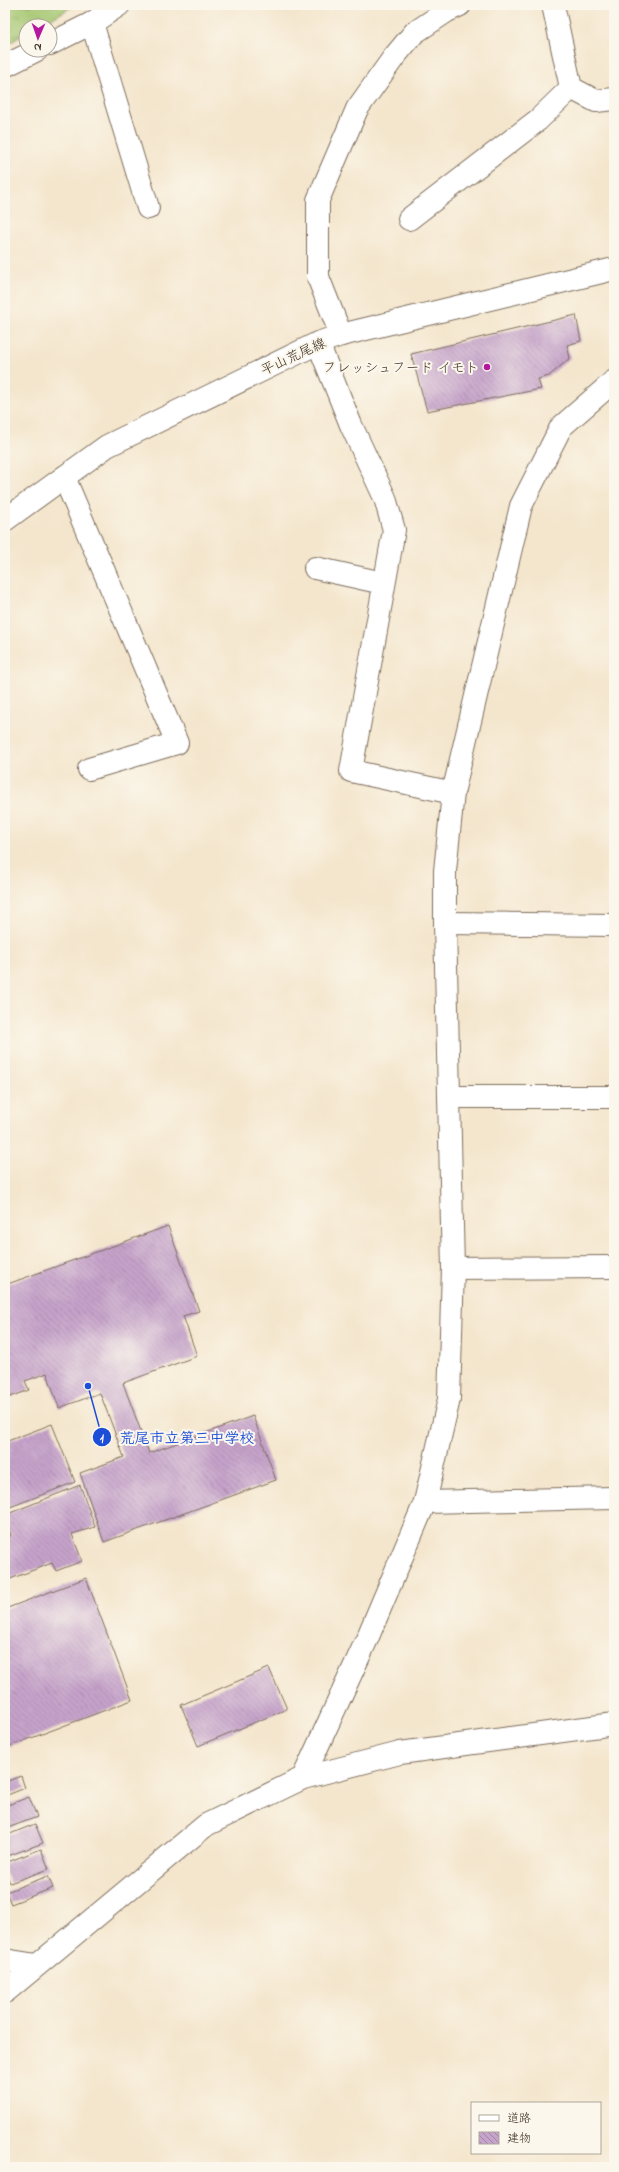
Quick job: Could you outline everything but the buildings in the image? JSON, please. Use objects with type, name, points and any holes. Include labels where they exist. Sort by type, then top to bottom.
[{"type":"street","points":[[58,40],[92,23],[119,5]]},
{"type":"street","points":[[341,335],[318,277],[318,200],[356,109],[394,57],[414,33],[447,11],[460,5]]},
{"type":"street","points":[[553,5],[571,88]]},
{"type":"street","points":[[92,23],[148,208]]},
{"type":"street","points":[[5,66],[21,58]]},
{"type":"street","points":[[571,88],[596,101],[614,99]]},
{"type":"street","points":[[409,219],[538,120],[571,88]]},
{"type":"street","name":"平山荒尾線","points":[[5,520],[107,446],[318,342],[341,335],[614,269]]},
{"type":"street","points":[[318,342],[351,425],[385,498],[394,530],[383,583],[351,771],[453,793]]},
{"type":"street","points":[[303,1778],[367,1639],[425,1502],[449,1399],[453,1268],[445,871],[453,793],[521,506],[561,427],[614,381]]},
{"type":"street","points":[[64,477],[177,743],[89,769]]},
{"type":"street","points":[[315,568],[383,583]]},
{"type":"street","points":[[445,923],[614,925]]},
{"type":"street","points":[[449,1097],[614,1097]]},
{"type":"street","points":[[453,1268],[614,1267]]},
{"type":"street","points":[[425,1502],[614,1498]]},
{"type":"street","points":[[5,1992],[206,1826],[303,1778],[400,1753],[614,1724]]},
{"type":"street","points":[[5,1960],[36,1965]]},
{"type":"green space","points":[[5,5],[75,5],[53,18],[18,18],[18,38],[5,46]]},
{"type":"place","name":"フレッシュフード イモト","points":[[487,367]]},
{"type":"place","name":"荒尾市立第三中学校","points":[[88,1386]]}]
